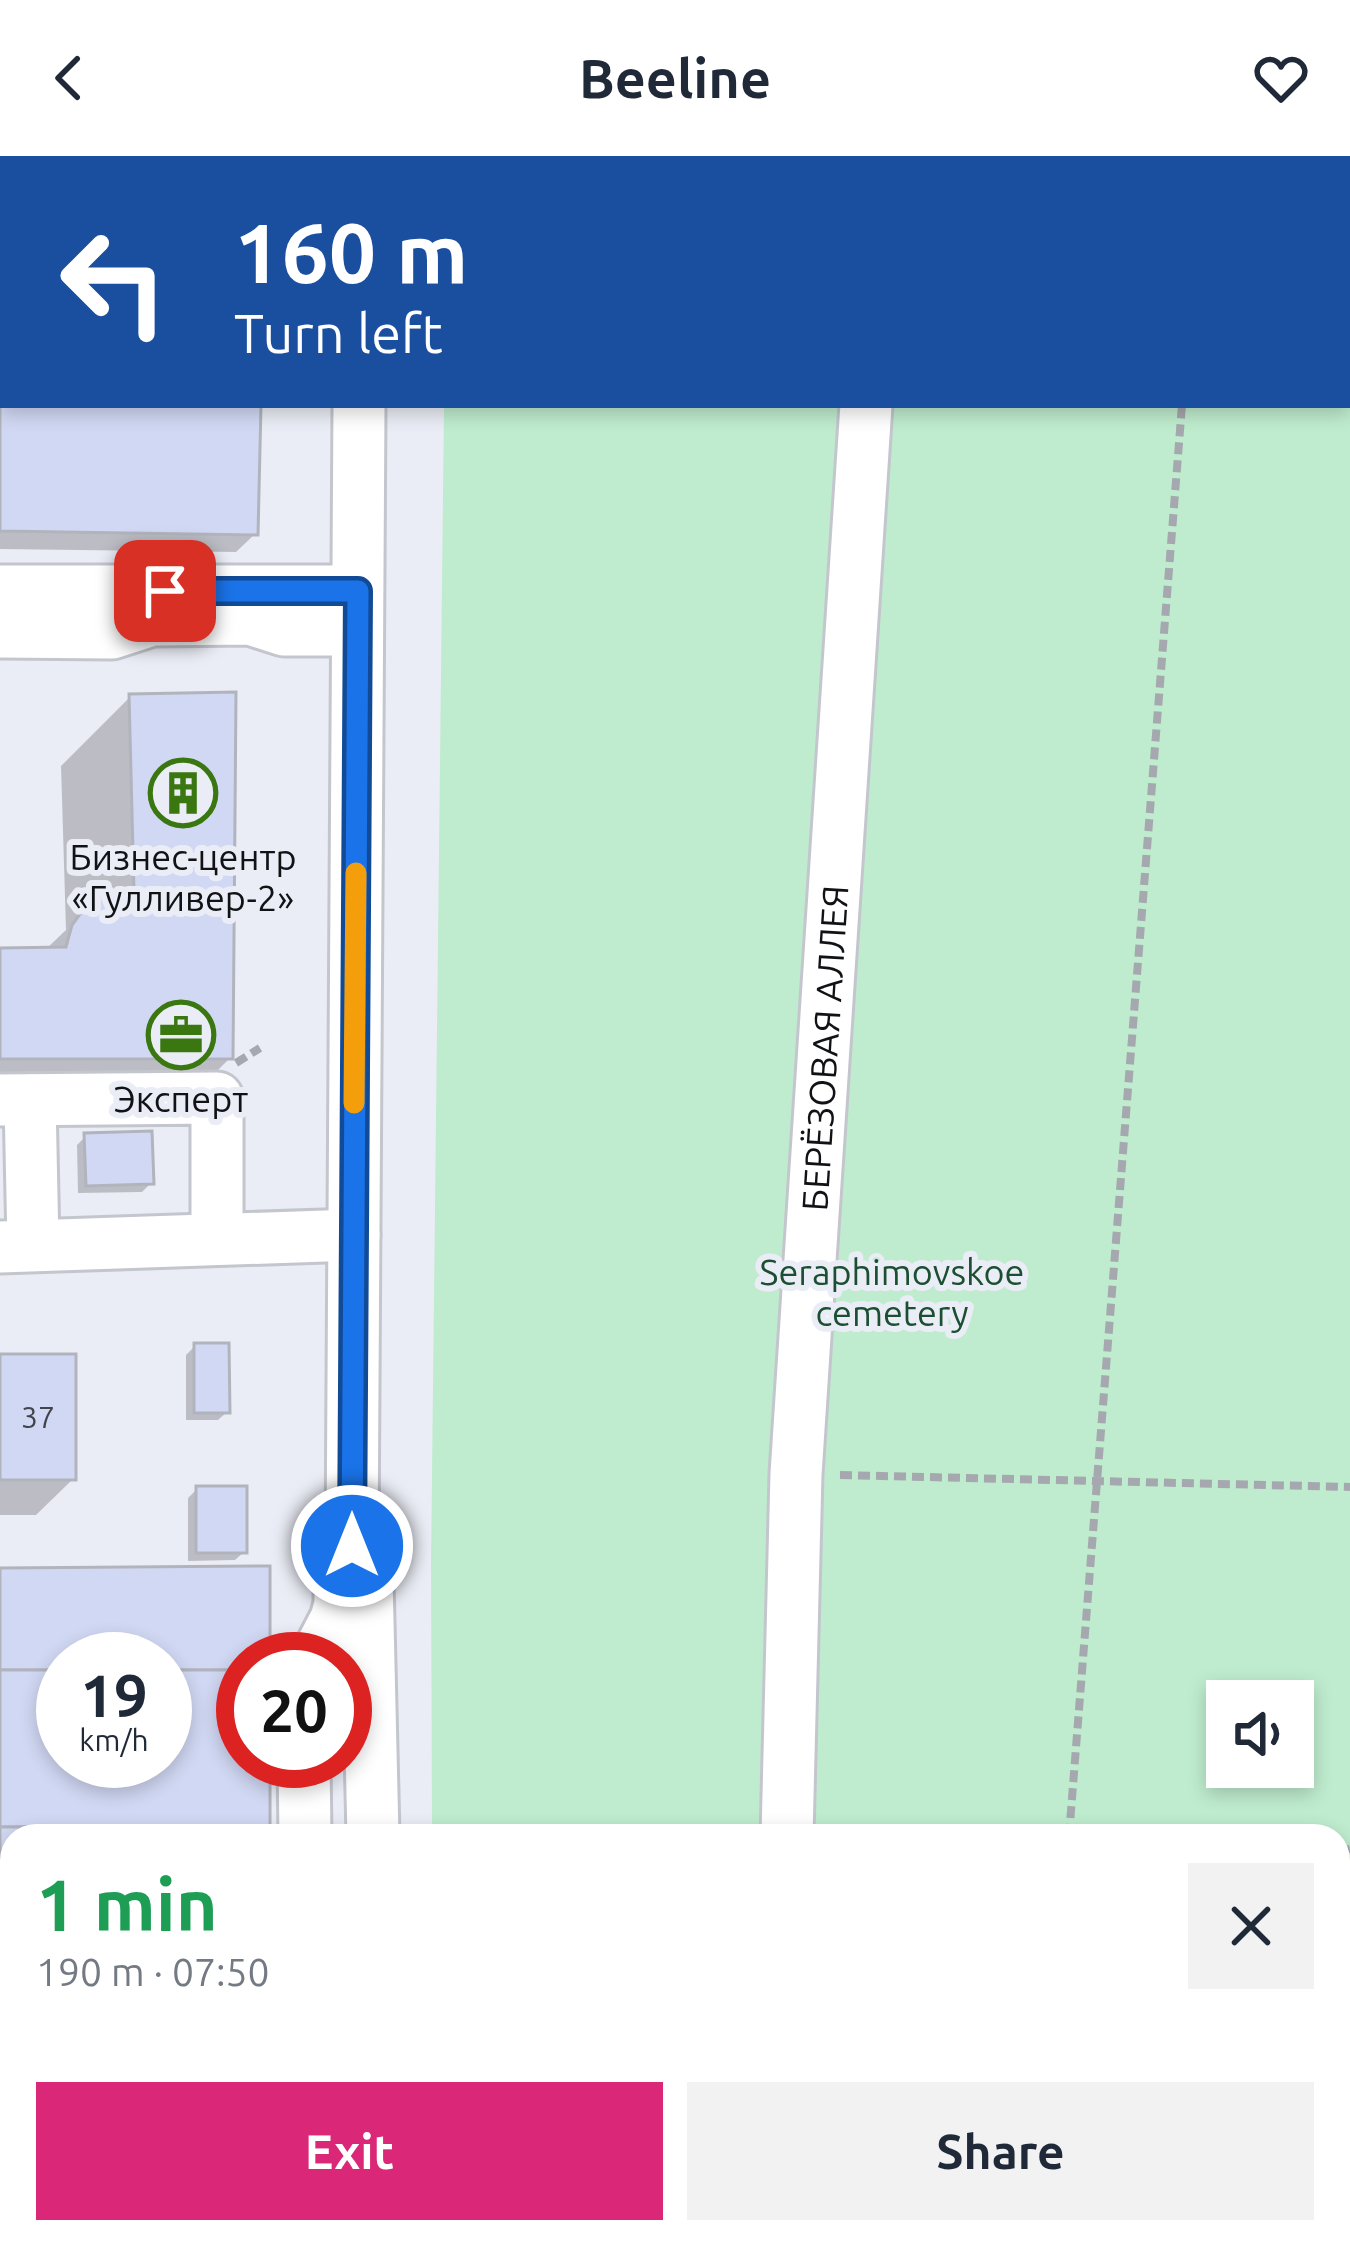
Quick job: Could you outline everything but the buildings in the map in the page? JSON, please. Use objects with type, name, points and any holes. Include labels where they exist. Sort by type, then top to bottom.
[{"type":"street","points":[[329,1632],[352,1546],[359,408]]},
{"type":"street","name":"БЕРЁЗОВАЯ АЛЛЕЯ","points":[[787,1824],[796,1474],[866,408]]},
{"type":"street","points":[[0,591],[358,611]]},
{"type":"street","points":[[0,632],[112,633],[152,620],[250,619],[284,630],[358,611]]},
{"type":"street","points":[[217,1238],[217,1099],[15,1100],[16,1246],[353,1235]]},
{"type":"street","points":[[352,1546],[368,1579],[373,1824]]},
{"type":"street","points":[[304,1788],[305,1824]]},
{"type":"path","points":[[1070,1824],[1182,408]]},
{"type":"path","points":[[796,1474],[1350,1487]]},
{"type":"green space","name":"Seraphimovskoe cemetery","points":[[444,408],[1350,408],[1350,1824],[432,1824]]},
{"type":"slow traffic","points":[[354,1103],[356,873]]},
{"type":"place","name":"Бизнес-центр «Гулливер-2»","points":[[183,793]]},
{"type":"place","name":"Эксперт","points":[[181,1035]]},
{"type":"route","points":[[165,591],[358,591],[352,1546]]}]
